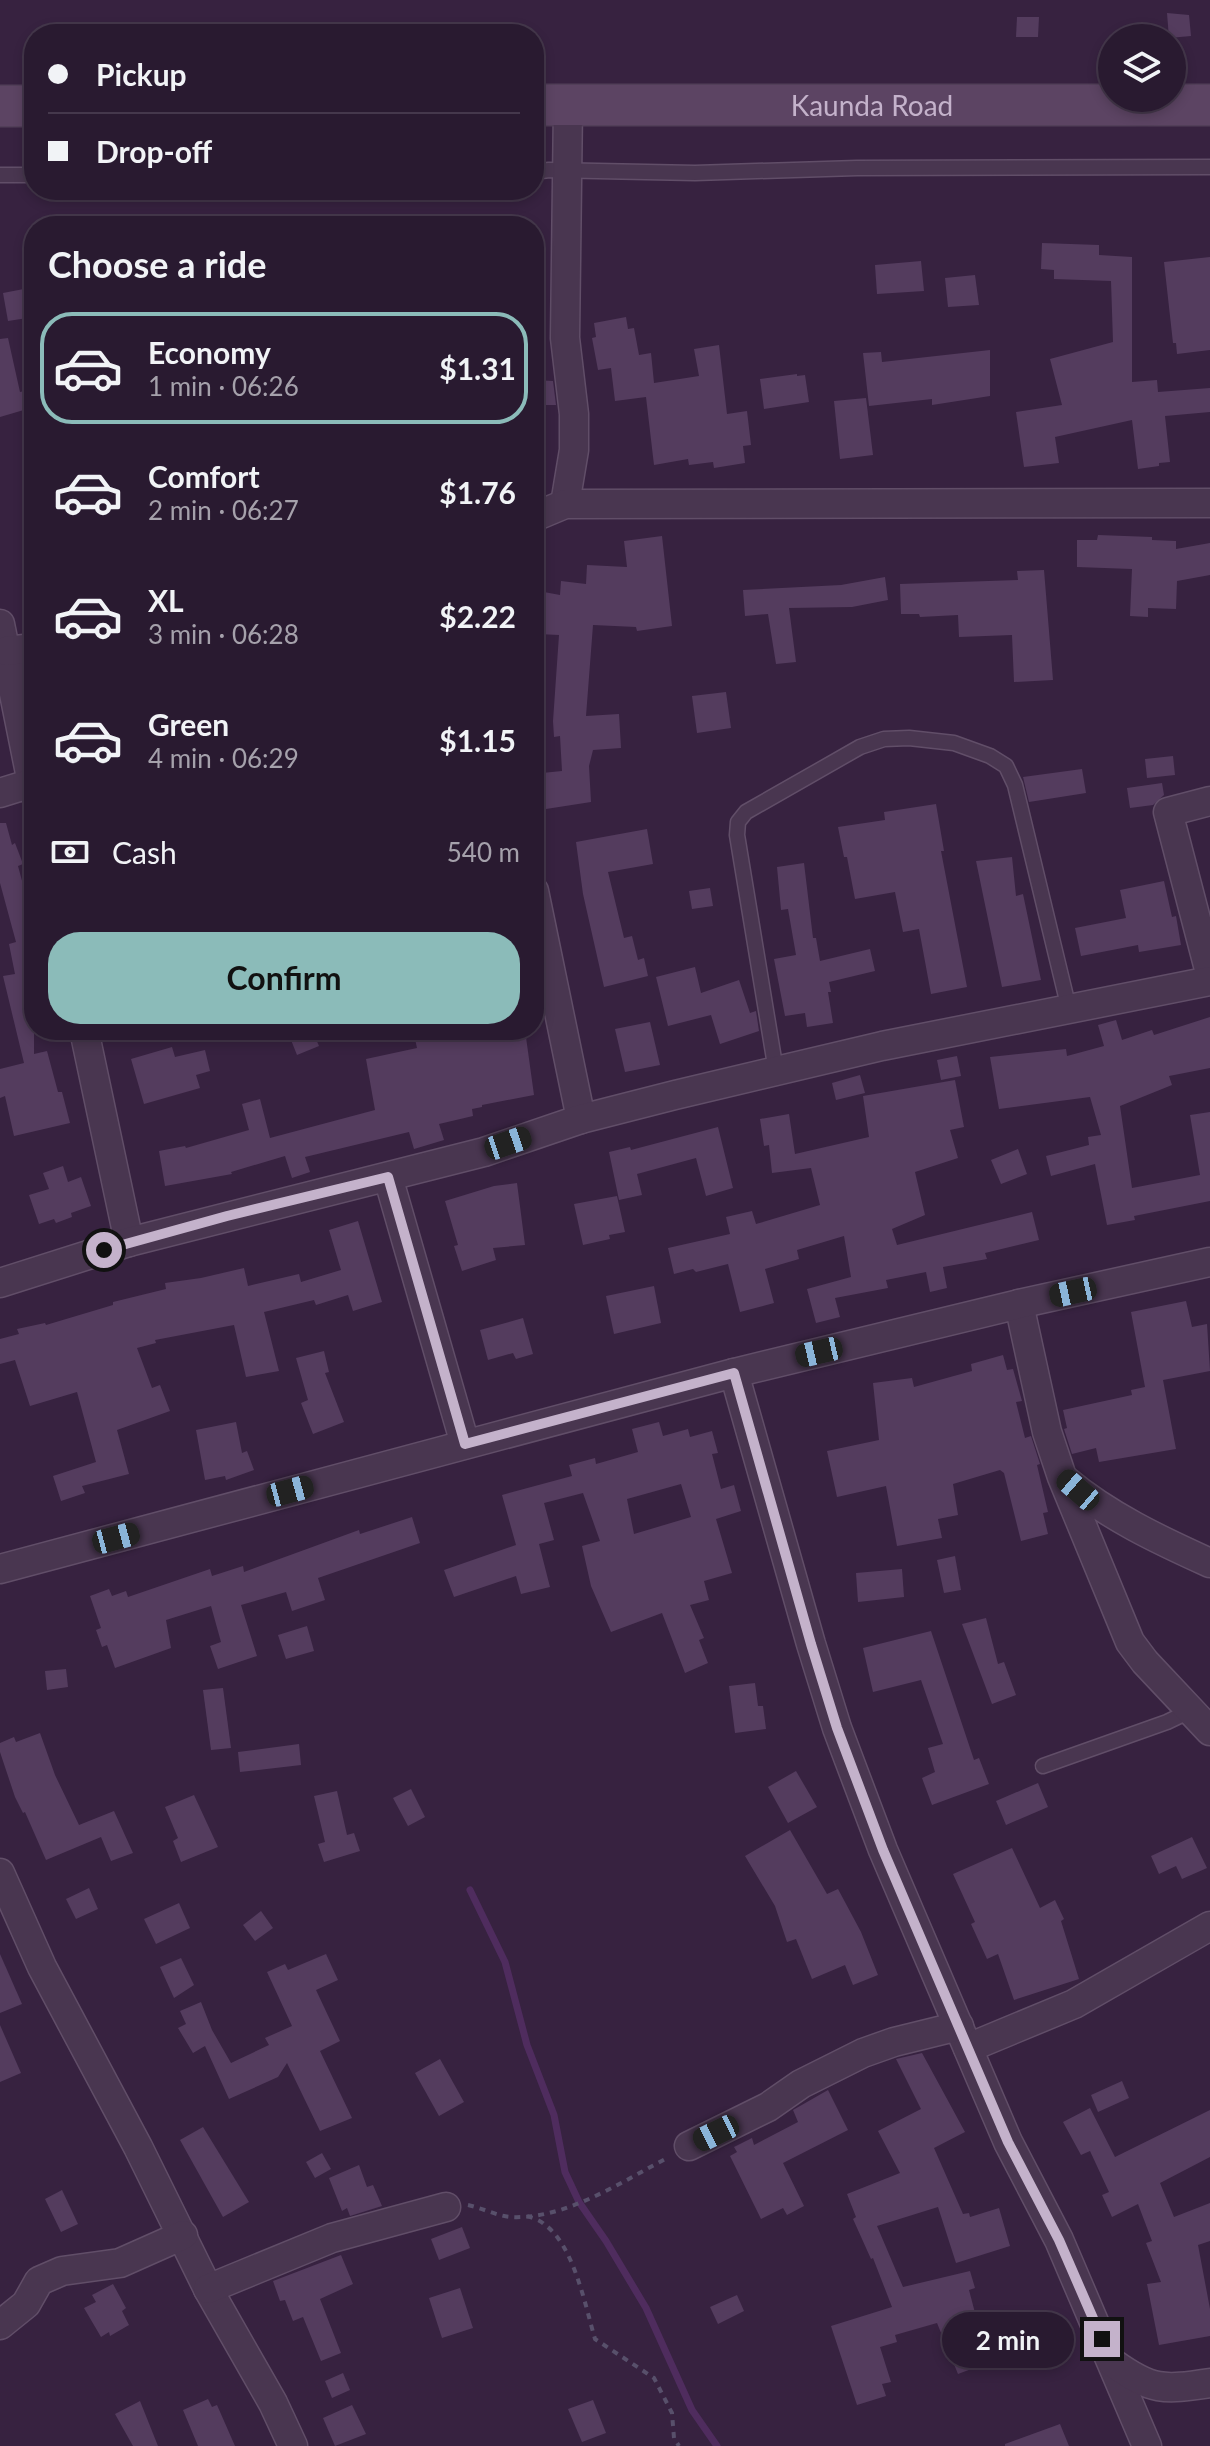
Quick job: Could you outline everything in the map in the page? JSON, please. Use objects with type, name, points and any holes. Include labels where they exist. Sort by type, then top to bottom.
[{"type":"main road","name":"Kaunda Road","points":[[551,105],[1210,105]]},
{"type":"main road","points":[[0,106],[24,106]]},
{"type":"street","points":[[551,105],[566,170],[565,338],[574,450],[565,504]]},
{"type":"street","points":[[544,513],[565,504],[1210,503]]},
{"type":"street","points":[[0,624],[24,742]]},
{"type":"street","points":[[6,651],[24,649]]},
{"type":"street","points":[[0,793],[24,789]]},
{"type":"street","points":[[1210,801],[1168,812],[1210,973]]},
{"type":"street","points":[[544,940],[581,1119]]},
{"type":"street","points":[[0,1283],[129,1242],[484,1152],[581,1119],[882,1046],[1210,981]]},
{"type":"street","points":[[86,1040],[129,1242]]},
{"type":"street","points":[[388,1177],[465,1444]]},
{"type":"street","points":[[0,1569],[734,1373],[1019,1304],[1210,1262]]},
{"type":"street","points":[[1019,1304],[1047,1432],[1062,1477],[1130,1642],[1201,1720]]},
{"type":"street","points":[[734,1373],[837,1728],[883,1850],[1008,2142],[1059,2240],[1147,2446]]},
{"type":"street","points":[[1062,1477],[1094,1504],[1210,1563]]},
{"type":"street","points":[[0,1873],[42,1967],[183,2235],[208,2289],[273,2403],[293,2446]]},
{"type":"street","points":[[689,2146],[768,2107],[801,2084],[863,2053],[894,2042],[964,2037],[1074,2004],[1210,1926]]},
{"type":"street","points":[[208,2289],[332,2238],[446,2207]]},
{"type":"street","points":[[0,2325],[26,2304],[39,2281],[62,2271],[120,2263],[183,2235]]},
{"type":"street","points":[[1113,2363],[1137,2380],[1157,2388],[1210,2383]]},
{"type":"lane","points":[[544,171],[695,173],[857,168],[1210,167]]},
{"type":"lane","points":[[0,175],[24,175]]},
{"type":"lane","points":[[776,1071],[737,835],[738,822],[746,812],[860,747],[884,739],[909,738],[954,743],[990,756],[1006,766],[1015,785],[1037,869],[1069,1009]]},
{"type":"lane","points":[[1043,1766],[1167,1722],[1201,1720]]},
{"type":"path","points":[[446,2207],[470,2205],[508,2217],[551,2211],[597,2195],[689,2146]]},
{"type":"path","points":[[527,2216],[545,2224],[561,2244],[581,2289],[595,2339],[654,2378],[672,2413],[674,2438],[679,2446]]},
{"type":"building","points":[[1167,13],[1189,15],[1191,36],[1186,36],[1186,24],[1168,24]]},
{"type":"building","points":[[1017,17],[1039,17],[1038,37],[1016,37]]},
{"type":"building","points":[[1042,243],[1099,245],[1099,255],[1132,257],[1132,382],[1157,380],[1158,392],[1210,388],[1210,412],[1165,416],[1170,462],[1138,469],[1132,420],[1055,437],[1059,463],[1024,467],[1016,412],[1062,405],[1050,359],[1113,342],[1111,281],[1054,279],[1054,270],[1041,269]]},
{"type":"building","points":[[1210,257],[1210,350],[1177,354],[1176,343],[1173,343],[1164,262]]},
{"type":"building","points":[[921,261],[924,291],[877,294],[875,265]]},
{"type":"building","points":[[975,275],[979,305],[948,307],[945,278]]},
{"type":"building","points":[[24,289],[24,319],[8,321],[3,293]]},
{"type":"building","points":[[626,317],[628,329],[634,328],[639,355],[651,353],[654,383],[699,376],[694,349],[719,345],[727,414],[747,411],[751,445],[743,446],[745,463],[714,468],[713,462],[689,465],[688,459],[654,465],[646,397],[615,401],[611,368],[598,370],[592,338],[596,337],[594,323]]},
{"type":"building","points":[[8,338],[20,392],[24,391],[24,410],[0,417],[0,339]]},
{"type":"building","points":[[990,350],[990,396],[932,405],[932,399],[869,406],[863,353],[881,352],[882,362]]},
{"type":"building","points":[[805,375],[809,402],[764,409],[760,379]]},
{"type":"building","points":[[544,381],[553,381],[556,405],[544,405]]},
{"type":"building","points":[[866,398],[873,455],[840,459],[834,401]]},
{"type":"building","points":[[1098,535],[1176,541],[1176,549],[1210,543],[1210,575],[1177,581],[1176,609],[1148,608],[1148,617],[1130,616],[1132,569],[1077,567],[1077,540],[1097,540]]},
{"type":"building","points":[[662,536],[672,626],[637,631],[636,627],[593,625],[586,716],[619,714],[621,748],[593,750],[589,766],[591,802],[546,809],[544,773],[562,771],[560,736],[554,737],[553,721],[559,635],[544,634],[544,592],[560,595],[561,581],[586,584],[587,565],[627,567],[624,541]]},
{"type":"building","points":[[1044,570],[1053,680],[1014,682],[1012,635],[959,637],[958,615],[920,617],[919,614],[901,614],[900,584],[1018,580],[1017,571]]},
{"type":"building","points":[[885,577],[888,600],[852,607],[789,608],[796,662],[776,664],[768,614],[745,616],[743,590],[841,585]]},
{"type":"building","points":[[726,692],[731,728],[697,733],[692,696]]},
{"type":"building","points":[[1173,756],[1175,775],[1147,778],[1145,759]]},
{"type":"building","points":[[1082,769],[1086,793],[1029,802],[1023,777]]},
{"type":"building","points":[[1162,783],[1164,795],[1153,805],[1130,808],[1127,788]]},
{"type":"building","points":[[936,804],[944,851],[941,851],[967,987],[931,994],[919,929],[903,932],[895,892],[855,899],[838,827],[885,820],[884,812]]},
{"type":"building","points":[[0,823],[6,823],[12,845],[15,843],[23,864],[18,866],[24,888],[24,1040],[34,1040],[34,1054],[47,1051],[70,1123],[14,1136],[5,1096],[0,1098],[0,1069],[24,1063],[3,976],[15,974],[9,944],[16,942],[0,883]]},
{"type":"building","points":[[647,829],[653,864],[608,872],[624,938],[632,936],[638,960],[644,958],[648,976],[604,987],[583,894],[576,842]]},
{"type":"building","points":[[1012,857],[1016,896],[1023,894],[1041,980],[1002,987],[976,861]]},
{"type":"building","points":[[804,863],[813,938],[816,938],[820,961],[870,949],[875,971],[829,982],[833,1023],[807,1027],[805,1013],[785,1016],[774,959],[796,955],[788,909],[781,910],[777,867]]},
{"type":"building","points":[[1164,881],[1172,917],[1176,916],[1181,945],[1139,952],[1138,945],[1081,956],[1075,928],[1126,918],[1120,890]]},
{"type":"building","points":[[710,888],[713,906],[692,909],[689,891]]},
{"type":"building","points":[[695,967],[701,993],[739,980],[750,1013],[756,1011],[759,1031],[720,1044],[711,1015],[668,1026],[656,977]]},
{"type":"building","points":[[1210,1017],[1210,1068],[1169,1076],[1172,1085],[1120,1106],[1132,1188],[1200,1175],[1190,1115],[1210,1112],[1210,1201],[1134,1216],[1135,1220],[1107,1225],[1095,1164],[1051,1176],[1046,1156],[1089,1145],[1088,1137],[1101,1135],[1090,1097],[999,1109],[990,1057],[1066,1049],[1067,1056],[1104,1046],[1098,1025],[1116,1020],[1122,1040],[1152,1030],[1154,1035]]},
{"type":"building","points":[[650,1022],[660,1065],[625,1072],[615,1029]]},
{"type":"building","points":[[291,1040],[316,1040],[319,1046],[297,1055]]},
{"type":"building","points":[[415,1040],[526,1040],[534,1095],[472,1109],[473,1116],[439,1124],[444,1140],[414,1149],[409,1132],[305,1157],[310,1172],[292,1178],[285,1156],[232,1174],[165,1186],[159,1151],[186,1148],[249,1130],[242,1104],[260,1099],[270,1138],[375,1110],[366,1059],[417,1048]]},
{"type":"building","points":[[172,1047],[175,1057],[205,1050],[210,1071],[196,1075],[200,1088],[144,1104],[131,1059]]},
{"type":"building","points":[[957,1056],[961,1076],[941,1080],[937,1060]]},
{"type":"building","points":[[860,1075],[865,1093],[836,1100],[832,1083]]},
{"type":"building","points":[[955,1080],[964,1127],[950,1130],[958,1158],[915,1172],[925,1215],[892,1229],[897,1245],[1032,1212],[1039,1240],[985,1253],[987,1259],[943,1267],[947,1288],[930,1292],[926,1272],[886,1280],[888,1288],[835,1298],[840,1317],[816,1323],[807,1289],[851,1277],[844,1236],[797,1250],[799,1259],[765,1269],[774,1303],[740,1312],[728,1264],[674,1274],[668,1248],[730,1234],[726,1217],[752,1211],[756,1224],[820,1205],[811,1168],[772,1173],[769,1145],[764,1146],[760,1119],[789,1114],[795,1154],[869,1137],[863,1096]]},
{"type":"building","points":[[718,1127],[733,1188],[706,1196],[696,1158],[637,1174],[642,1195],[619,1200],[609,1152],[630,1147],[631,1150]]},
{"type":"building","points":[[1018,1149],[1027,1174],[1001,1184],[991,1160]]},
{"type":"building","points":[[63,1166],[68,1182],[81,1177],[91,1206],[71,1213],[72,1217],[56,1223],[54,1219],[39,1224],[29,1195],[49,1189],[43,1173]]},
{"type":"building","points":[[517,1183],[525,1245],[493,1248],[496,1260],[462,1271],[445,1201],[494,1186]]},
{"type":"building","points":[[617,1196],[625,1232],[583,1245],[574,1204]]},
{"type":"building","points":[[358,1221],[382,1302],[353,1311],[348,1295],[316,1305],[314,1300],[264,1312],[279,1371],[246,1377],[234,1325],[155,1340],[156,1343],[137,1348],[152,1388],[160,1385],[170,1411],[117,1430],[129,1474],[82,1486],[85,1493],[61,1501],[53,1476],[96,1462],[77,1392],[30,1406],[15,1360],[0,1364],[0,1339],[19,1334],[17,1329],[46,1325],[113,1305],[113,1302],[166,1289],[165,1283],[244,1268],[248,1286],[299,1274],[301,1282],[341,1270],[329,1230]]},
{"type":"building","points":[[654,1286],[661,1323],[614,1334],[606,1296]]},
{"type":"building","points":[[1186,1301],[1192,1327],[1207,1324],[1210,1371],[1163,1380],[1176,1449],[1099,1462],[1096,1448],[1072,1454],[1064,1429],[1067,1428],[1063,1410],[1132,1395],[1131,1390],[1145,1387],[1131,1312]]},
{"type":"building","points":[[523,1318],[533,1354],[516,1359],[513,1353],[488,1360],[480,1330]]},
{"type":"building","points":[[324,1351],[329,1372],[325,1373],[344,1422],[313,1434],[301,1403],[308,1400],[296,1358]]},
{"type":"building","points":[[1003,1355],[1007,1370],[1013,1369],[1022,1401],[1016,1402],[1025,1438],[1031,1436],[1040,1464],[1037,1465],[1048,1512],[1043,1513],[1048,1534],[1021,1541],[1004,1473],[1000,1470],[953,1484],[958,1515],[938,1519],[942,1538],[897,1546],[886,1486],[837,1497],[827,1451],[879,1440],[873,1383],[912,1378],[914,1387],[972,1371],[971,1364]]},
{"type":"building","points":[[236,1422],[242,1453],[247,1451],[254,1470],[226,1480],[225,1476],[205,1480],[196,1430]]},
{"type":"building","points":[[659,1422],[663,1436],[688,1429],[690,1437],[712,1431],[718,1453],[712,1454],[721,1489],[734,1485],[741,1511],[716,1519],[732,1573],[704,1581],[709,1600],[690,1605],[704,1638],[699,1640],[708,1663],[685,1673],[662,1613],[611,1632],[591,1586],[582,1546],[600,1541],[583,1493],[544,1503],[554,1540],[539,1544],[550,1587],[521,1594],[516,1576],[454,1597],[444,1570],[516,1545],[502,1495],[572,1476],[569,1465],[595,1458],[596,1464],[638,1452],[632,1429]],"holes":[[[681,1484],[691,1517],[634,1534],[627,1499]]]},
{"type":"building","points":[[412,1517],[420,1543],[318,1578],[325,1600],[292,1611],[286,1592],[241,1605],[257,1656],[218,1669],[210,1646],[221,1642],[211,1606],[166,1620],[171,1648],[115,1668],[107,1645],[102,1647],[96,1630],[101,1628],[90,1596],[109,1589],[112,1596],[126,1591],[128,1597],[210,1569],[212,1576],[243,1566],[244,1572],[359,1530],[360,1534]]},
{"type":"building","points":[[955,1556],[961,1590],[944,1593],[937,1560]]},
{"type":"building","points":[[902,1569],[904,1597],[858,1602],[856,1573]]},
{"type":"building","points":[[986,1618],[998,1664],[1004,1662],[1016,1695],[992,1704],[962,1624]]},
{"type":"building","points":[[307,1626],[314,1651],[286,1659],[278,1635]]},
{"type":"building","points":[[931,1631],[974,1760],[979,1758],[989,1784],[932,1805],[922,1778],[935,1772],[928,1748],[943,1744],[921,1680],[873,1692],[863,1648]]},
{"type":"building","points":[[66,1669],[68,1687],[47,1690],[45,1671]]},
{"type":"building","points":[[755,1683],[758,1706],[763,1706],[766,1729],[735,1733],[729,1686]]},
{"type":"building","points":[[223,1688],[231,1748],[211,1750],[203,1690]]},
{"type":"building","points":[[40,1733],[55,1775],[79,1825],[114,1811],[133,1853],[111,1861],[101,1837],[46,1860],[15,1797],[0,1752],[0,1743],[14,1737],[16,1742]]},
{"type":"building","points":[[299,1744],[301,1765],[240,1772],[238,1752]]},
{"type":"building","points":[[796,1771],[817,1807],[788,1823],[768,1787]]},
{"type":"building","points":[[1038,1783],[1048,1807],[1006,1825],[996,1801]]},
{"type":"building","points":[[411,1789],[425,1817],[408,1826],[393,1798]]},
{"type":"building","points":[[337,1791],[347,1835],[354,1833],[360,1851],[324,1862],[318,1844],[325,1842],[314,1796]]},
{"type":"building","points":[[194,1795],[218,1847],[181,1862],[173,1841],[178,1838],[165,1807]]},
{"type":"building","points":[[790,1830],[827,1894],[838,1889],[861,1932],[878,1975],[853,1985],[845,1965],[812,1979],[796,1939],[787,1942],[775,1906],[745,1856]]},
{"type":"building","points":[[1192,1837],[1207,1868],[1182,1879],[1176,1866],[1159,1874],[1151,1856]]},
{"type":"building","points":[[1012,1848],[1040,1908],[1055,1900],[1064,1919],[1061,1921],[1079,1979],[1014,2000],[998,1954],[987,1959],[971,1924],[975,1922],[953,1874]]},
{"type":"building","points":[[89,1888],[98,1909],[76,1919],[66,1899]]},
{"type":"building","points":[[179,1903],[190,1928],[156,1944],[144,1919]]},
{"type":"building","points":[[261,1911],[273,1928],[255,1941],[243,1925]]},
{"type":"building","points":[[0,1954],[22,2004],[0,2013]]},
{"type":"building","points":[[326,1954],[338,1980],[316,1990],[340,2041],[320,2051],[352,2118],[320,2131],[287,2063],[278,2077],[229,2099],[205,2046],[193,2053],[178,2028],[186,2024],[180,2011],[201,2002],[212,2030],[231,2063],[269,2045],[265,2038],[292,2026],[267,1972],[285,1964],[288,1970]]},
{"type":"building","points":[[181,1958],[194,1985],[174,1998],[160,1967]]},
{"type":"building","points":[[0,2025],[21,2073],[0,2082]]},
{"type":"building","points":[[922,2053],[965,2132],[934,2148],[963,2214],[969,2213],[970,2217],[999,2208],[1010,2246],[956,2263],[938,2207],[877,2226],[903,2287],[970,2271],[975,2288],[969,2290],[979,2328],[982,2327],[990,2348],[985,2349],[990,2362],[958,2374],[937,2323],[895,2335],[897,2342],[880,2347],[891,2382],[882,2384],[886,2396],[857,2405],[831,2326],[892,2307],[873,2258],[853,2219],[856,2217],[847,2194],[900,2173],[878,2131],[921,2109],[896,2059]]},
{"type":"building","points":[[440,2059],[464,2102],[439,2116],[415,2073]]},
{"type":"building","points":[[1122,2081],[1129,2098],[1098,2112],[1091,2095]]},
{"type":"building","points":[[828,2090],[848,2130],[783,2163],[804,2206],[787,2215],[783,2208],[761,2219],[730,2156],[737,2152],[734,2147],[752,2138],[754,2145],[798,2122],[793,2110]]},
{"type":"building","points":[[1090,2108],[1115,2157],[1210,2110],[1210,2157],[1160,2183],[1174,2217],[1210,2203],[1210,2241],[1198,2245],[1210,2309],[1210,2336],[1159,2345],[1147,2284],[1161,2282],[1146,2243],[1152,2241],[1138,2204],[1112,2217],[1102,2195],[1109,2192],[1090,2151],[1081,2155],[1063,2122]]},
{"type":"building","points":[[203,2127],[249,2202],[223,2217],[180,2140]]},
{"type":"building","points":[[322,2153],[331,2169],[315,2178],[306,2162]]},
{"type":"building","points":[[359,2165],[367,2187],[373,2185],[382,2206],[350,2216],[347,2208],[342,2211],[329,2178]]},
{"type":"building","points":[[62,2190],[78,2224],[61,2232],[45,2199]]},
{"type":"building","points":[[462,2227],[470,2248],[439,2260],[431,2239]]},
{"type":"building","points":[[341,2255],[353,2284],[320,2299],[341,2353],[321,2361],[303,2317],[293,2321],[285,2300],[280,2301],[273,2281]]},
{"type":"building","points":[[113,2284],[126,2308],[122,2311],[129,2325],[110,2336],[109,2332],[101,2337],[84,2308],[96,2302],[92,2295]]},
{"type":"building","points":[[460,2288],[473,2328],[442,2338],[429,2298]]},
{"type":"building","points":[[737,2295],[744,2311],[718,2324],[710,2307]]},
{"type":"building","points":[[343,2373],[350,2390],[332,2398],[325,2381]]},
{"type":"building","points":[[208,2399],[212,2407],[217,2405],[235,2446],[198,2446],[183,2410]]},
{"type":"building","points":[[593,2400],[606,2433],[582,2442],[568,2409]]},
{"type":"building","points":[[140,2401],[158,2446],[133,2446],[115,2414]]},
{"type":"building","points":[[352,2405],[366,2434],[335,2446],[323,2418]]},
{"type":"building","points":[[1060,2424],[1069,2446],[1005,2446],[1005,2444]]},
{"type":"waterway","points":[[470,1890],[505,1962],[527,2045],[554,2115],[565,2172],[579,2202],[646,2308],[692,2410],[717,2446]]},
{"type":"route","points":[[104,1250],[388,1177],[465,1444],[734,1373],[837,1728],[883,1850],[1008,2142],[1059,2240],[1102,2339]]}]
